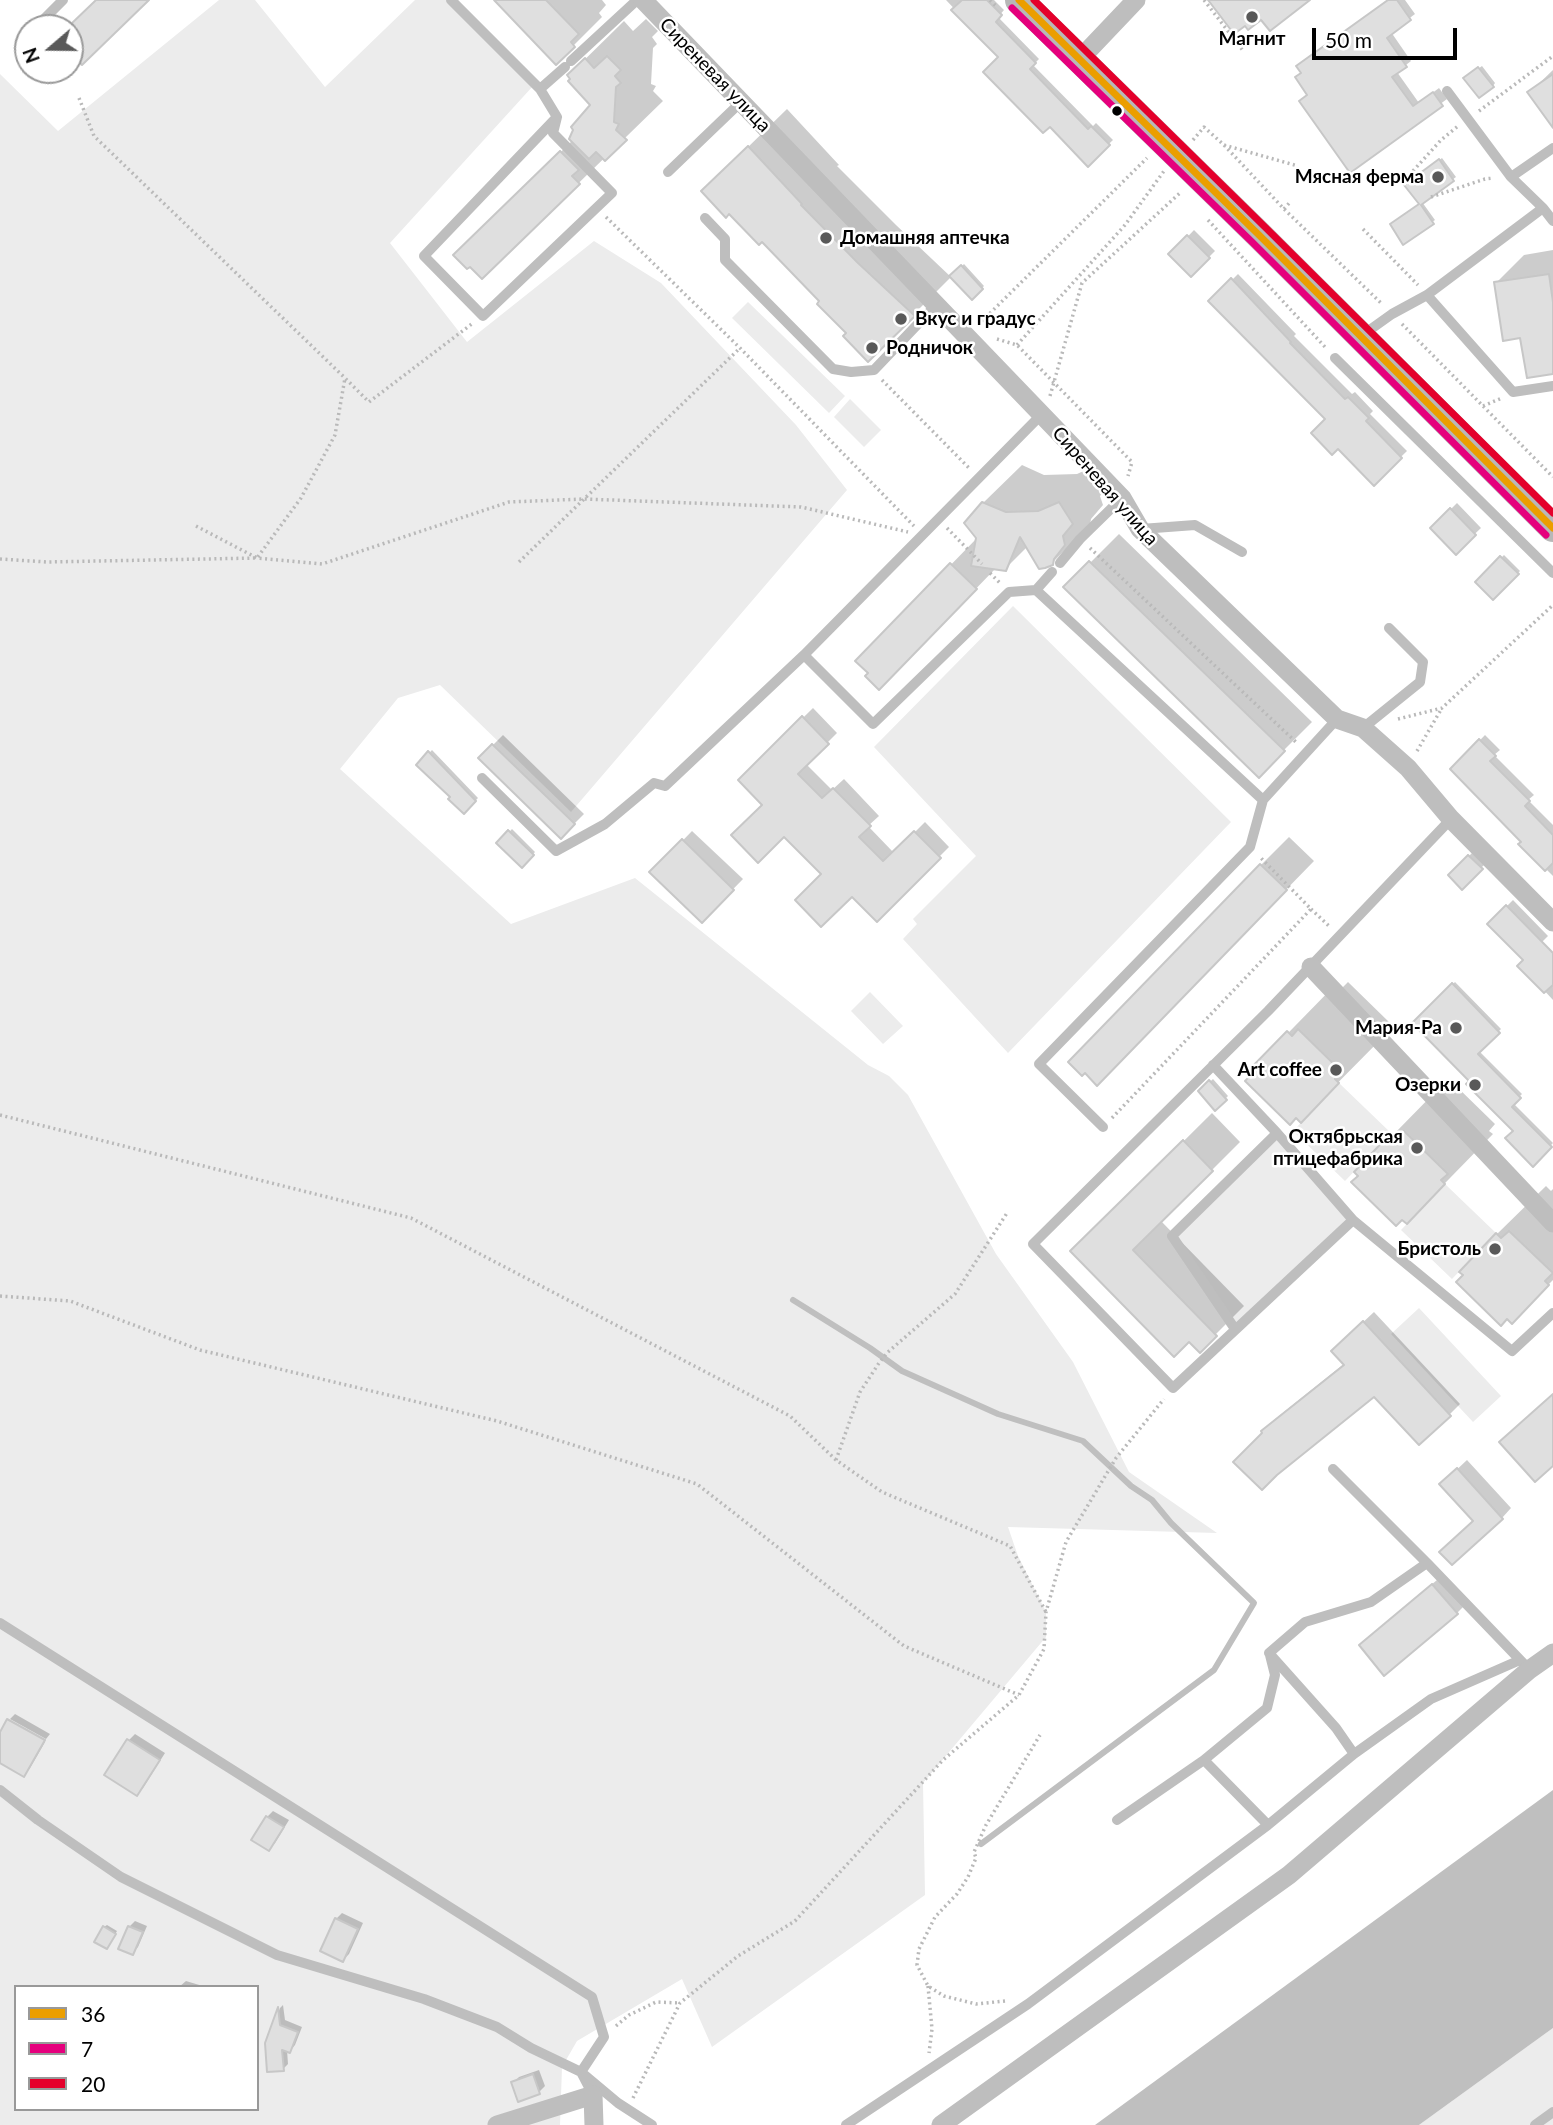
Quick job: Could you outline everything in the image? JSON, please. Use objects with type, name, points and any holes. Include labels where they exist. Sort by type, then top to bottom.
[{"type":"main road","points":[[1019,0],[1079,60],[1165,154],[1360,336],[1553,528]]},
{"type":"street","name":"Сиреневая улица","points":[[643,0],[1122,498],[1140,529],[1337,719],[1363,728],[1408,768],[1451,819],[1553,922]]},
{"type":"street","points":[[1079,60],[1136,0]]},
{"type":"street","points":[[1311,967],[1553,1223]]},
{"type":"street","points":[[942,2125],[1289,1875],[1525,1665],[1553,1653]]},
{"type":"street","points":[[497,2125],[593,2095],[594,2125]]},
{"type":"lane","points":[[49,14],[63,0]]},
{"type":"lane","points":[[451,0],[540,89],[557,117],[553,133],[612,192],[483,316],[424,256],[557,117]]},
{"type":"lane","points":[[540,89],[637,0]]},
{"type":"lane","points":[[1447,91],[1511,177],[1553,221]]},
{"type":"lane","points":[[668,172],[741,103]]},
{"type":"lane","points":[[1511,177],[1553,148]]},
{"type":"lane","points":[[1360,336],[1427,295],[1543,208]]},
{"type":"lane","points":[[705,218],[725,239],[725,260],[833,369],[851,372],[874,370],[937,304]]},
{"type":"lane","points":[[1427,295],[1513,392],[1553,386]]},
{"type":"lane","points":[[1335,358],[1553,573]]},
{"type":"lane","points":[[482,778],[556,851],[605,824],[654,783],[665,786],[804,655],[1042,414]]},
{"type":"lane","points":[[804,655],[873,724],[1009,592],[1036,590],[1080,539],[1122,498]]},
{"type":"lane","points":[[1140,529],[1195,525],[1242,552]]},
{"type":"lane","points":[[1036,590],[1263,800]]},
{"type":"lane","points":[[1363,728],[1420,682],[1423,662],[1389,628]]},
{"type":"lane","points":[[1103,1127],[1039,1064],[1250,847],[1263,800],[1337,719]]},
{"type":"lane","points":[[1353,1220],[1173,1388],[1033,1244],[1311,967],[1451,819]]},
{"type":"lane","points":[[1213,1065],[1278,1133],[1353,1220],[1512,1351],[1553,1313]]},
{"type":"lane","points":[[1235,1329],[1172,1236],[1278,1133]]},
{"type":"lane","points":[[846,2125],[1038,1996],[1268,1825],[1354,1754],[1431,1699],[1525,1665],[1333,1469]]},
{"type":"lane","points":[[1269,1653],[1305,1622],[1371,1602],[1427,1563]]},
{"type":"lane","points":[[0,1622],[592,1997],[604,2037],[580,2072]]},
{"type":"lane","points":[[1269,1653],[1336,1728],[1354,1754]]},
{"type":"lane","points":[[1117,1820],[1204,1760],[1267,1708],[1275,1675],[1269,1653]]},
{"type":"lane","points":[[1204,1760],[1268,1825]]},
{"type":"lane","points":[[0,1790],[38,1820],[121,1877],[277,1955],[424,1999],[497,2027],[531,2048],[580,2072],[607,2095],[652,2125]]},
{"type":"lane","points":[[580,2072],[593,2095]]},
{"type":"lane","points":[[1535,2125],[1553,2112]]},
{"type":"path","points":[[1205,1],[1244,52]]},
{"type":"path","points":[[1493,100],[1553,56]]},
{"type":"path","points":[[79,98],[94,136],[369,402],[483,316]]},
{"type":"path","points":[[1413,172],[1441,140],[1467,119]]},
{"type":"path","points":[[972,331],[1165,154],[1204,127],[1553,477]]},
{"type":"path","points":[[1224,145],[1298,166]]},
{"type":"path","points":[[1431,197],[1485,179],[1511,177]]},
{"type":"path","points":[[1017,345],[1125,225],[1155,181]]},
{"type":"path","points":[[1042,414],[1055,384],[1082,284],[1181,192]]},
{"type":"path","points":[[1284,209],[1291,201]]},
{"type":"path","points":[[596,208],[740,348],[923,536]]},
{"type":"path","points":[[1200,212],[1335,358]]},
{"type":"path","points":[[1363,229],[1427,295]]},
{"type":"path","points":[[519,562],[740,348]]},
{"type":"path","points":[[874,370],[979,478]]},
{"type":"path","points":[[257,558],[301,498],[335,435],[345,378]]},
{"type":"path","points":[[0,559],[47,562],[257,558],[322,564],[509,502],[584,499],[802,507],[923,536]]},
{"type":"path","points":[[939,519],[982,564]]},
{"type":"path","points":[[196,526],[257,558]]},
{"type":"path","points":[[1080,539],[1308,752]]},
{"type":"path","points":[[1408,768],[1442,708],[1553,605]]},
{"type":"path","points":[[1363,728],[1442,708]]},
{"type":"path","points":[[1250,847],[1339,936]]},
{"type":"path","points":[[1103,1127],[1311,909]]},
{"type":"path","points":[[0,1115],[411,1218],[790,1416],[836,1460],[882,1492],[1010,1546],[1046,1612]]},
{"type":"path","points":[[836,1460],[860,1392],[879,1363],[955,1294],[1007,1213]]},
{"type":"path","points":[[0,1296],[71,1301],[200,1350],[497,1421],[697,1484],[904,1646],[1019,1695]]},
{"type":"path","points":[[628,2110],[680,2004],[738,1956],[795,1921],[943,1760],[1019,1695],[1044,1649],[1046,1612],[1066,1542],[1116,1458],[1173,1388]]},
{"type":"path","points":[[917,2078],[929,2058],[932,2029],[928,1986],[918,1965],[919,1949],[935,1917],[957,1894],[968,1877],[976,1857],[974,1852],[986,1825],[1040,1735]]},
{"type":"path","points":[[928,1986],[944,1996],[976,2004],[1038,1996]]},
{"type":"path","points":[[604,2037],[629,2015],[656,2002],[680,2004]]},
{"type":"shaded area","points":[[219,0],[255,0],[325,87],[415,0],[458,0],[533,86],[390,243],[467,342],[594,241],[661,283],[796,425],[847,490],[571,812],[440,685],[398,698],[340,769],[511,924],[635,878],[868,1065],[889,1076],[908,1095],[996,1254],[1073,1362],[1129,1472],[1217,1533],[1008,1527],[1018,1556],[1046,1612],[1046,1637],[923,1783],[925,1895],[712,2047],[682,1979],[577,2041],[562,2067],[560,2125],[0,2125],[0,74],[58,131]]},
{"type":"shaded area","points":[[748,302],[845,396],[829,413],[732,318]]},
{"type":"shaded area","points":[[850,399],[881,430],[864,447],[834,417]]},
{"type":"shaded area","points":[[1013,606],[1231,822],[1008,1053],[903,939],[917,924],[913,919],[976,856],[874,747]]},
{"type":"shaded area","points":[[870,992],[903,1026],[883,1044],[851,1011]]},
{"type":"shaded area","points":[[1339,1083],[1391,1133],[1345,1181],[1293,1131]]},
{"type":"shaded area","points":[[1277,1133],[1353,1220],[1235,1329],[1172,1236]]},
{"type":"shaded area","points":[[1445,1184],[1496,1233],[1452,1279],[1401,1230]]},
{"type":"shaded area","points":[[1419,1308],[1501,1396],[1473,1422],[1391,1334]]},
{"type":"shaded area","points":[[1553,1790],[1553,2028],[1419,2125],[1095,2125]]},
{"type":"shaded area","points":[[1553,2028],[1553,2125],[1419,2125]]},
{"type":"building","points":[[96,0],[149,0],[84,63],[84,14],[81,14]]},
{"type":"building","points":[[494,0],[546,0],[579,34],[571,42],[575,47],[556,65]]},
{"type":"building","points":[[962,0],[987,0],[1002,15],[996,22],[1036,63],[1030,69],[1088,129],[1091,126],[1110,145],[1088,167],[1050,127],[1043,133],[983,72],[998,57],[951,10]]},
{"type":"building","points":[[1208,0],[1310,0],[1270,31],[1261,20],[1248,30],[1245,26],[1234,34]]},
{"type":"building","points":[[1388,0],[1397,0],[1411,20],[1387,38],[1407,67],[1392,77],[1413,106],[1433,92],[1443,106],[1350,173],[1299,101],[1307,95],[1295,77],[1301,73],[1296,66]]},
{"type":"building","points":[[607,56],[621,70],[615,76],[621,83],[616,87],[614,122],[619,124],[616,130],[627,140],[605,161],[596,152],[589,159],[569,139],[573,130],[571,127],[590,105],[568,81],[570,79],[567,75],[585,58],[594,68]]},
{"type":"building","points":[[1478,67],[1494,87],[1479,98],[1463,78]]},
{"type":"building","points":[[1553,74],[1553,128],[1527,92]]},
{"type":"building","points":[[748,146],[801,205],[915,316],[868,362],[843,336],[846,333],[817,304],[819,301],[762,242],[759,245],[729,214],[726,218],[701,191]]},
{"type":"building","points":[[560,151],[579,170],[572,176],[580,184],[482,279],[470,267],[467,269],[453,255]]},
{"type":"building","points":[[1439,159],[1454,181],[1421,205],[1434,224],[1403,245],[1390,224],[1419,204],[1404,185]]},
{"type":"building","points":[[1187,235],[1210,258],[1191,277],[1168,254]]},
{"type":"building","points":[[961,265],[983,289],[972,300],[949,276]]},
{"type":"building","points":[[1549,274],[1553,302],[1553,374],[1527,378],[1520,338],[1503,341],[1494,282]]},
{"type":"building","points":[[1231,278],[1345,399],[1348,397],[1369,418],[1366,421],[1402,458],[1374,486],[1338,449],[1332,455],[1311,433],[1325,419],[1208,301]]},
{"type":"building","points":[[982,502],[1006,512],[1038,511],[1059,502],[1073,524],[1063,536],[1065,545],[1054,559],[1053,565],[1039,569],[1020,537],[1006,571],[971,566],[976,538],[964,523]]},
{"type":"building","points":[[1450,508],[1476,535],[1456,555],[1430,528]]},
{"type":"building","points":[[1500,556],[1519,574],[1493,600],[1475,582]]},
{"type":"building","points":[[1089,561],[1285,751],[1259,778],[1063,587]]},
{"type":"building","points":[[950,563],[977,589],[879,690],[865,676],[868,673],[855,661]]},
{"type":"building","points":[[802,716],[829,744],[798,774],[822,798],[833,788],[871,826],[859,837],[883,861],[914,831],[941,858],[877,922],[852,897],[821,927],[795,900],[821,874],[784,837],[758,863],[731,835],[762,805],[738,780]]},
{"type":"building","points":[[1479,739],[1496,756],[1490,761],[1530,801],[1525,806],[1553,835],[1553,863],[1545,871],[1518,844],[1521,842],[1450,769]]},
{"type":"building","points":[[492,744],[575,824],[561,839],[478,758]]},
{"type":"building","points":[[428,751],[476,801],[464,814],[416,765]]},
{"type":"building","points":[[508,830],[534,855],[522,868],[496,843]]},
{"type":"building","points":[[682,839],[734,890],[702,923],[649,872]]},
{"type":"building","points":[[1468,855],[1483,869],[1462,890],[1448,875]]},
{"type":"building","points":[[1260,864],[1287,890],[1097,1086],[1085,1073],[1082,1076],[1068,1062]]},
{"type":"building","points":[[1506,905],[1553,953],[1553,985],[1544,993],[1517,966],[1523,960],[1487,924]]},
{"type":"building","points":[[1452,983],[1500,1033],[1478,1054],[1521,1098],[1512,1107],[1552,1147],[1533,1167],[1505,1138],[1513,1131],[1466,1084],[1469,1081],[1412,1023]]},
{"type":"building","points":[[1298,1029],[1342,1072],[1335,1079],[1339,1083],[1301,1123],[1296,1118],[1290,1125],[1245,1081],[1252,1074],[1248,1071],[1287,1031],[1292,1036]]},
{"type":"building","points":[[1209,1080],[1227,1100],[1215,1111],[1198,1091]]},
{"type":"building","points":[[1404,1131],[1448,1174],[1441,1180],[1445,1184],[1407,1224],[1402,1220],[1396,1226],[1351,1182],[1358,1176],[1354,1172],[1391,1133],[1397,1138]]},
{"type":"building","points":[[1183,1140],[1213,1171],[1133,1250],[1217,1336],[1200,1353],[1189,1342],[1174,1357],[1070,1251]]},
{"type":"building","points":[[1509,1231],[1553,1273],[1545,1281],[1549,1285],[1512,1324],[1507,1319],[1501,1326],[1456,1282],[1463,1275],[1459,1272],[1496,1233],[1501,1238]]},
{"type":"building","points":[[1363,1321],[1451,1416],[1419,1445],[1374,1397],[1262,1490],[1233,1462],[1261,1431],[1344,1365],[1331,1351]]},
{"type":"building","points":[[1553,1394],[1553,1466],[1535,1482],[1499,1442]]},
{"type":"building","points":[[1457,1468],[1503,1519],[1452,1565],[1439,1552],[1473,1521],[1439,1484]]},
{"type":"building","points":[[1432,1584],[1458,1614],[1384,1676],[1359,1645]]},
{"type":"building","points":[[7,1719],[45,1740],[24,1777],[0,1763],[0,1732]]},
{"type":"building","points":[[127,1739],[160,1760],[137,1796],[104,1775]]},
{"type":"building","points":[[266,1816],[284,1827],[269,1851],[251,1840]]},
{"type":"building","points":[[335,1918],[358,1929],[343,1962],[320,1951]]},
{"type":"building","points":[[103,1926],[116,1934],[107,1949],[94,1942]]},
{"type":"building","points":[[128,1926],[143,1932],[133,1955],[118,1949]]},
{"type":"building","points":[[278,2007],[280,2025],[298,2032],[290,2053],[282,2050],[284,2071],[267,2072],[265,2043]]},
{"type":"building","points":[[533,2074],[540,2094],[518,2102],[511,2082]]},
{"type":"waterway","points":[[793,1300],[902,1371],[998,1414],[1083,1441],[1131,1486],[1152,1500],[1171,1523],[1254,1603],[1214,1670],[981,1844]]},
{"type":"transit line","name":"36","points":[[1019,0],[1553,528]]},
{"type":"transit line","name":"20","points":[[1034,0],[1553,513]]},
{"type":"transit line","name":"7","points":[[1012,8],[1546,535]]},
{"type":"place","name":"Магнит","points":[[1252,17]]},
{"type":"place","name":"Мясная ферма","points":[[1438,177]]},
{"type":"place","name":"Домашняя аптечка","points":[[826,238]]},
{"type":"place","name":"Вкус и градус","points":[[901,319]]},
{"type":"place","name":"Родничок","points":[[872,348]]},
{"type":"place","name":"Мария-Ра","points":[[1456,1028]]},
{"type":"place","name":"Art coffee","points":[[1336,1070]]},
{"type":"place","name":"Озерки","points":[[1475,1085]]},
{"type":"place","name":"Октябрьская птицефабрика","points":[[1417,1148]]},
{"type":"place","name":"Бристоль","points":[[1495,1249]]}]
